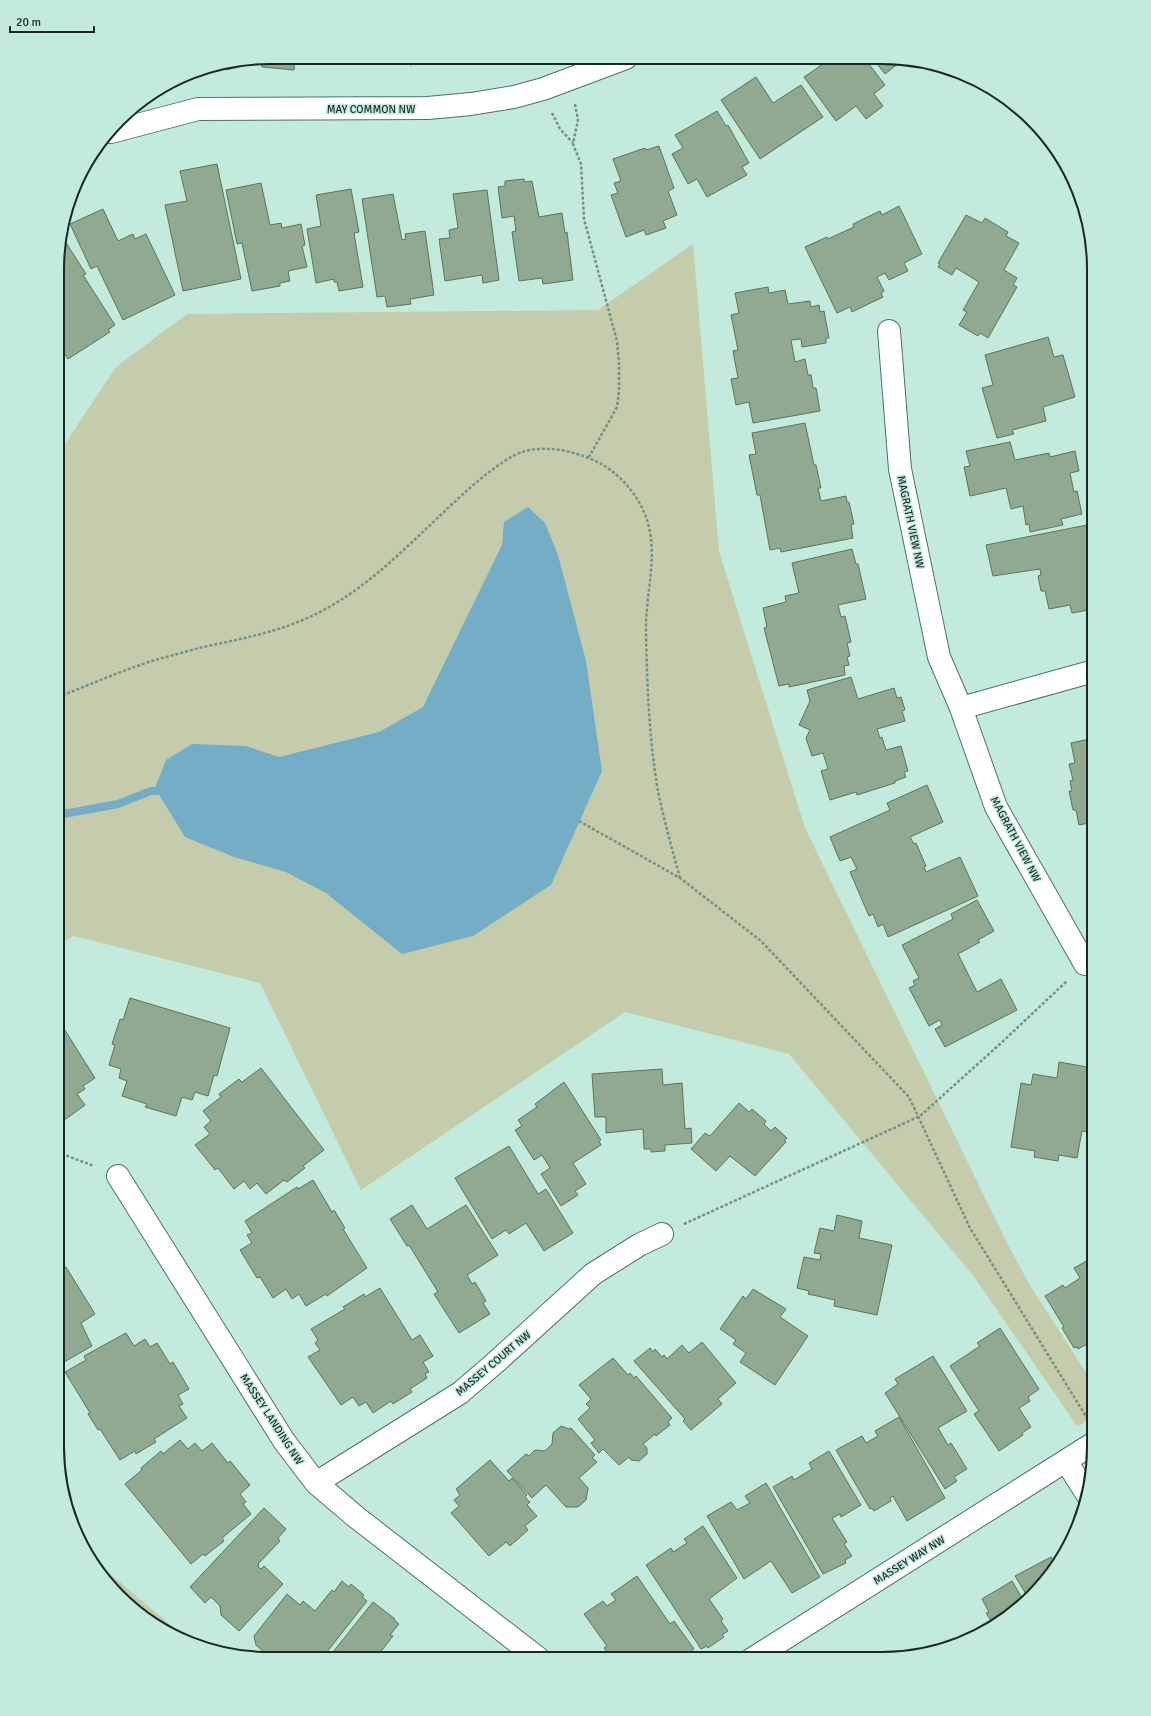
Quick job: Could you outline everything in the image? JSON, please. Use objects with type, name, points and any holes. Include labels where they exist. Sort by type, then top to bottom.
[{"type":"street","name":"MAY COMMON NW","points":[[119,130],[198,109],[428,108],[471,104],[514,97],[543,89],[571,80],[611,64]]},
{"type":"street","name":"MAGRATH VIEW NW","points":[[890,331],[900,469],[939,657],[961,708],[996,807],[1085,964]]},
{"type":"street","points":[[961,708],[1087,673]]},
{"type":"street","name":"MASSEY LANDING NW","points":[[118,1176],[284,1441],[316,1483],[356,1517],[530,1652]]},
{"type":"street","name":"MASSEY COURT NW","points":[[316,1483],[460,1393],[495,1364],[593,1274],[639,1245],[662,1234]]},
{"type":"street","name":"MASSEY WAY NW","points":[[763,1652],[1087,1448]]},
{"type":"street","points":[[1066,1461],[1083,1488]]},
{"type":"path","points":[[571,80],[578,120],[573,144]]},
{"type":"path","points":[[543,89],[554,119],[560,129],[573,144],[581,164],[584,219],[587,236],[617,341],[619,363],[619,392],[617,407],[589,457]]},
{"type":"path","points":[[64,695],[158,660],[212,645],[256,637],[305,619],[337,603],[360,588],[378,573],[471,486],[521,452],[558,449],[589,457],[617,474],[634,493],[642,508],[650,532],[652,552],[646,628],[648,705],[658,790],[680,878]]},
{"type":"path","points":[[579,821],[680,878],[761,941],[909,1097],[920,1116],[955,1198],[970,1228],[1087,1416]]},
{"type":"path","points":[[662,1234],[920,1116],[1000,1044],[1085,964]]},
{"type":"path","points":[[64,1154],[118,1176]]},
{"type":"green space","points":[[693,244],[719,551],[805,828],[1009,1247],[1031,1287],[1087,1374],[1087,1421],[1077,1426],[975,1278],[789,1054],[625,1012],[361,1190],[260,983],[74,936],[64,942],[64,445],[116,367],[187,314],[598,310]]},
{"type":"green space","points":[[87,1543],[108,1572],[177,1630],[144,1610],[124,1592],[106,1572]]},
{"type":"water","points":[[528,507],[545,523],[558,555],[586,661],[602,771],[551,885],[473,936],[402,954],[326,893],[286,872],[234,857],[185,837],[155,788],[166,760],[192,744],[246,746],[279,757],[379,732],[423,707],[502,545],[504,522]]},
{"type":"building","points":[[261,64],[294,64],[294,70],[262,67]]},
{"type":"building","points":[[823,64],[869,64],[885,85],[874,94],[883,106],[866,119],[856,106],[836,121],[804,77]]},
{"type":"building","points":[[877,64],[897,64],[885,74]]},
{"type":"building","points":[[244,66],[226,70],[225,69]]},
{"type":"building","points":[[756,77],[773,103],[801,85],[823,117],[760,159],[721,100]]},
{"type":"building","points":[[717,111],[726,126],[728,125],[749,163],[742,167],[747,175],[707,197],[697,179],[688,184],[672,154],[683,148],[675,135]]},
{"type":"building","points":[[659,146],[674,188],[668,191],[677,215],[663,221],[666,228],[646,235],[644,230],[626,237],[611,195],[618,193],[614,183],[621,181],[613,159],[645,148],[646,150]]},
{"type":"building","points":[[217,164],[241,279],[183,291],[165,205],[187,201],[180,171]]},
{"type":"building","points":[[524,179],[524,182],[532,181],[539,217],[562,213],[565,233],[567,232],[573,280],[543,284],[542,278],[519,281],[512,232],[516,231],[514,216],[502,218],[498,187],[505,186],[505,181]]},
{"type":"building","points":[[261,183],[270,225],[281,223],[282,228],[301,224],[305,245],[302,246],[307,267],[288,271],[290,281],[280,283],[280,286],[252,291],[242,243],[237,244],[226,190]]},
{"type":"building","points":[[351,189],[359,232],[354,233],[363,287],[339,291],[337,282],[334,282],[334,279],[316,283],[307,229],[321,226],[316,195]]},
{"type":"building","points":[[487,190],[499,280],[483,283],[482,275],[445,281],[439,239],[450,238],[449,230],[458,228],[453,194]]},
{"type":"building","points":[[393,194],[402,240],[406,239],[405,234],[425,231],[434,295],[410,299],[411,304],[387,307],[385,296],[377,297],[362,199]]},
{"type":"building","points":[[899,206],[922,254],[904,263],[908,271],[889,280],[885,273],[877,277],[884,291],[881,293],[883,297],[852,312],[850,307],[837,313],[805,247],[827,237],[828,239],[854,227],[853,224],[880,211],[882,215]]},
{"type":"building","points":[[103,209],[118,241],[133,234],[135,239],[146,234],[175,295],[123,320],[97,266],[91,269],[70,224]]},
{"type":"building","points":[[966,215],[982,223],[985,218],[1008,232],[1006,236],[1019,243],[1004,270],[1017,278],[1013,285],[1017,287],[988,338],[980,333],[978,336],[959,325],[967,312],[963,310],[979,282],[956,268],[952,275],[938,267],[940,264],[938,263]]},
{"type":"building","points":[[66,243],[86,274],[83,275],[115,325],[108,330],[110,332],[68,359],[64,353],[64,255]]},
{"type":"building","points":[[768,287],[769,293],[785,290],[788,304],[810,301],[811,307],[819,305],[820,312],[824,311],[829,338],[826,338],[826,343],[802,347],[801,339],[791,340],[795,362],[805,359],[808,375],[811,375],[813,388],[816,388],[820,411],[753,423],[749,402],[736,405],[731,379],[738,378],[733,351],[738,350],[731,315],[739,313],[735,293]]},
{"type":"building","points":[[1048,337],[1054,357],[1063,355],[1075,397],[1043,407],[1046,421],[1012,430],[1014,434],[997,438],[982,388],[993,385],[985,355]]},
{"type":"building","points":[[805,423],[814,465],[816,465],[821,488],[818,488],[821,501],[846,496],[847,502],[849,502],[854,524],[851,525],[853,538],[781,552],[780,548],[770,550],[760,495],[757,495],[749,455],[756,454],[752,433]]},
{"type":"building","points":[[1010,442],[1015,460],[1049,453],[1050,457],[1075,451],[1079,471],[1070,473],[1074,492],[1077,491],[1082,514],[1061,519],[1063,525],[1030,532],[1029,524],[1026,525],[1023,506],[1011,509],[1006,488],[970,496],[964,467],[970,466],[966,451]]},
{"type":"building","points":[[1087,525],[1087,610],[1072,613],[1070,605],[1049,609],[1045,591],[1041,591],[1038,576],[1041,575],[1040,569],[993,576],[986,545]]},
{"type":"building","points":[[852,549],[856,564],[858,564],[866,599],[838,605],[841,617],[845,616],[851,642],[847,643],[850,656],[847,657],[849,665],[844,666],[845,675],[789,687],[789,684],[779,686],[764,628],[767,627],[763,608],[786,602],[785,596],[799,593],[792,563]]},
{"type":"building","points":[[851,677],[858,699],[894,688],[897,698],[901,697],[905,710],[902,711],[905,721],[877,729],[880,738],[882,737],[886,750],[901,746],[908,771],[904,772],[906,777],[895,781],[895,783],[857,795],[856,792],[830,800],[821,771],[828,769],[823,753],[812,756],[806,738],[810,730],[799,725],[810,701],[807,690]]},
{"type":"building","points":[[1087,740],[1087,823],[1079,825],[1076,810],[1073,810],[1069,791],[1072,791],[1070,781],[1073,780],[1069,764],[1075,763],[1071,743]]},
{"type":"building","points":[[927,785],[943,822],[910,837],[914,844],[916,843],[926,866],[924,867],[926,872],[960,857],[978,896],[888,937],[883,924],[878,927],[873,914],[869,916],[850,872],[857,869],[851,857],[840,861],[830,837],[890,810],[887,803]]},
{"type":"building","points":[[977,900],[994,931],[978,940],[980,942],[958,954],[977,992],[1001,979],[1017,1010],[945,1047],[935,1029],[942,1025],[940,1020],[929,1026],[909,988],[915,985],[913,981],[919,978],[902,945],[953,919],[951,914]]},
{"type":"building","points":[[130,998],[230,1028],[217,1076],[214,1075],[208,1096],[195,1092],[192,1100],[182,1097],[176,1116],[145,1107],[147,1104],[122,1096],[127,1081],[119,1078],[121,1069],[109,1065],[115,1045],[112,1044],[120,1019],[123,1020]]},
{"type":"building","points":[[64,1029],[95,1078],[83,1086],[85,1089],[77,1094],[85,1105],[64,1120]]},
{"type":"building","points":[[1059,1062],[1087,1067],[1087,1132],[1082,1131],[1077,1158],[1059,1155],[1058,1161],[1034,1157],[1035,1151],[1011,1147],[1021,1083],[1031,1085],[1033,1074],[1057,1078]]},
{"type":"building","points":[[261,1068],[324,1150],[303,1166],[305,1168],[287,1182],[284,1180],[266,1194],[257,1183],[250,1189],[244,1181],[234,1189],[218,1168],[215,1170],[195,1145],[210,1134],[204,1127],[211,1121],[203,1111],[221,1097],[219,1094],[239,1079],[242,1082]]},
{"type":"building","points":[[662,1069],[663,1085],[682,1083],[685,1129],[691,1128],[692,1143],[665,1145],[665,1151],[651,1152],[651,1149],[644,1149],[643,1129],[606,1133],[606,1117],[595,1117],[592,1074]]},
{"type":"building","points":[[564,1082],[601,1140],[599,1141],[601,1145],[573,1163],[586,1184],[575,1191],[578,1195],[561,1206],[541,1174],[550,1168],[542,1155],[534,1160],[515,1130],[522,1126],[518,1120],[537,1107],[535,1104]]},
{"type":"building","points":[[739,1103],[749,1112],[752,1109],[766,1121],[764,1124],[771,1131],[775,1127],[787,1138],[784,1140],[786,1142],[755,1176],[730,1156],[716,1171],[691,1149],[705,1133],[710,1136]]},
{"type":"building","points":[[509,1146],[538,1194],[546,1189],[573,1233],[544,1251],[526,1223],[509,1234],[506,1230],[492,1239],[455,1178]]},
{"type":"building","points":[[313,1180],[332,1212],[334,1210],[345,1228],[343,1229],[367,1268],[327,1296],[326,1294],[306,1306],[299,1294],[292,1299],[286,1289],[273,1298],[260,1277],[257,1278],[240,1250],[252,1243],[247,1235],[252,1233],[245,1221],[297,1187],[298,1189]]},
{"type":"building","points":[[412,1205],[427,1229],[466,1205],[498,1255],[467,1275],[472,1284],[475,1282],[486,1301],[483,1303],[490,1314],[459,1333],[434,1294],[438,1292],[409,1245],[407,1246],[390,1219]]},
{"type":"building","points":[[837,1215],[862,1221],[859,1238],[892,1245],[877,1315],[834,1306],[835,1300],[808,1294],[809,1291],[797,1288],[804,1257],[820,1260],[821,1254],[814,1253],[820,1228],[834,1231]]},
{"type":"building","points":[[1087,1261],[1087,1344],[1078,1349],[1077,1347],[1074,1348],[1062,1328],[1064,1327],[1045,1296],[1063,1285],[1065,1288],[1080,1278],[1074,1268]]},
{"type":"building","points":[[66,1267],[95,1314],[81,1323],[92,1346],[64,1362],[64,1268]]},
{"type":"building","points":[[380,1288],[412,1340],[420,1335],[433,1356],[423,1362],[429,1372],[425,1374],[427,1378],[410,1389],[412,1392],[393,1404],[391,1401],[373,1413],[366,1402],[359,1406],[353,1397],[341,1405],[308,1357],[320,1350],[315,1343],[318,1340],[311,1329],[345,1309],[343,1307],[364,1294],[365,1297]]},
{"type":"building","points":[[753,1289],[786,1309],[780,1317],[808,1336],[775,1385],[740,1362],[746,1353],[733,1344],[736,1340],[720,1329],[743,1296],[746,1299]]},
{"type":"building","points":[[1000,1328],[1039,1389],[1028,1397],[1030,1401],[1019,1408],[1031,1427],[1022,1433],[1023,1435],[999,1451],[974,1414],[979,1411],[950,1366],[980,1346],[977,1343]]},
{"type":"building","points":[[126,1333],[134,1346],[145,1339],[150,1347],[157,1343],[170,1364],[173,1362],[189,1389],[178,1395],[183,1404],[179,1406],[187,1418],[154,1439],[156,1442],[136,1454],[135,1451],[120,1460],[100,1429],[98,1430],[88,1414],[90,1413],[65,1372],[86,1360],[84,1356]]},
{"type":"building","points":[[702,1342],[736,1383],[718,1399],[722,1404],[691,1430],[683,1421],[685,1419],[634,1361],[650,1348],[653,1352],[655,1349],[662,1357],[664,1355],[667,1359],[682,1345],[689,1353]]},
{"type":"building","points":[[933,1356],[967,1411],[938,1428],[948,1445],[951,1443],[967,1469],[954,1477],[957,1481],[945,1489],[885,1393],[898,1384],[895,1379]]},
{"type":"building","points":[[613,1358],[628,1375],[630,1373],[634,1378],[636,1376],[672,1418],[668,1422],[670,1425],[656,1436],[655,1434],[643,1444],[647,1448],[647,1454],[639,1461],[631,1460],[629,1457],[619,1465],[603,1449],[599,1453],[591,1443],[595,1440],[578,1419],[590,1408],[586,1404],[591,1399],[579,1385]]},
{"type":"building","points":[[899,1417],[945,1498],[907,1521],[893,1496],[890,1498],[891,1501],[874,1511],[872,1508],[870,1509],[836,1450],[862,1436],[866,1443],[878,1436],[875,1431]]},
{"type":"building","points":[[561,1426],[569,1429],[571,1428],[595,1455],[592,1458],[597,1462],[579,1478],[588,1488],[586,1500],[578,1507],[566,1507],[546,1485],[532,1498],[507,1471],[526,1454],[529,1456],[535,1450],[545,1451],[552,1444],[553,1433]]},
{"type":"building","points":[[180,1440],[188,1449],[195,1443],[202,1451],[212,1443],[228,1463],[230,1461],[250,1485],[240,1494],[246,1502],[243,1504],[251,1514],[222,1538],[224,1541],[205,1556],[203,1554],[191,1564],[125,1484],[161,1451],[163,1454]]},
{"type":"building","points":[[829,1451],[861,1505],[841,1517],[840,1514],[832,1518],[847,1542],[844,1544],[852,1556],[845,1560],[846,1563],[823,1574],[773,1487],[792,1476],[794,1480],[812,1469],[809,1463]]},
{"type":"building","points":[[490,1460],[509,1481],[512,1478],[527,1495],[525,1497],[530,1502],[527,1505],[537,1516],[525,1526],[528,1530],[510,1546],[506,1542],[489,1556],[451,1513],[459,1506],[454,1500],[460,1495],[456,1489]]},
{"type":"building","points":[[766,1483],[820,1577],[792,1593],[771,1561],[744,1579],[707,1516],[731,1502],[737,1510],[750,1503],[745,1496]]},
{"type":"building","points":[[264,1508],[286,1529],[278,1538],[280,1541],[258,1564],[258,1567],[261,1569],[264,1566],[283,1584],[239,1631],[221,1615],[220,1606],[211,1597],[205,1603],[190,1587]]},
{"type":"building","points":[[703,1526],[737,1578],[709,1599],[723,1619],[721,1621],[728,1631],[722,1635],[724,1637],[708,1648],[707,1646],[701,1649],[646,1565],[671,1548],[673,1552],[687,1543],[684,1539]]},
{"type":"building","points":[[1051,1557],[1053,1561],[1026,1593],[1015,1576]]},
{"type":"building","points":[[637,1576],[670,1624],[674,1621],[694,1649],[690,1652],[607,1652],[604,1648],[607,1646],[584,1614],[603,1601],[607,1606],[616,1600],[611,1594]]},
{"type":"building","points":[[342,1581],[349,1587],[351,1584],[364,1595],[362,1597],[367,1601],[327,1652],[264,1652],[256,1645],[254,1636],[287,1594],[300,1605],[303,1601],[315,1611],[332,1590],[334,1592]]},
{"type":"building","points":[[1012,1581],[1021,1597],[991,1621],[986,1613],[989,1612],[982,1599]]},
{"type":"building","points":[[373,1602],[395,1619],[394,1620],[399,1624],[390,1635],[393,1636],[381,1652],[333,1652]]},
{"type":"waterway","points":[[64,814],[118,804],[151,791],[156,791]]}]
